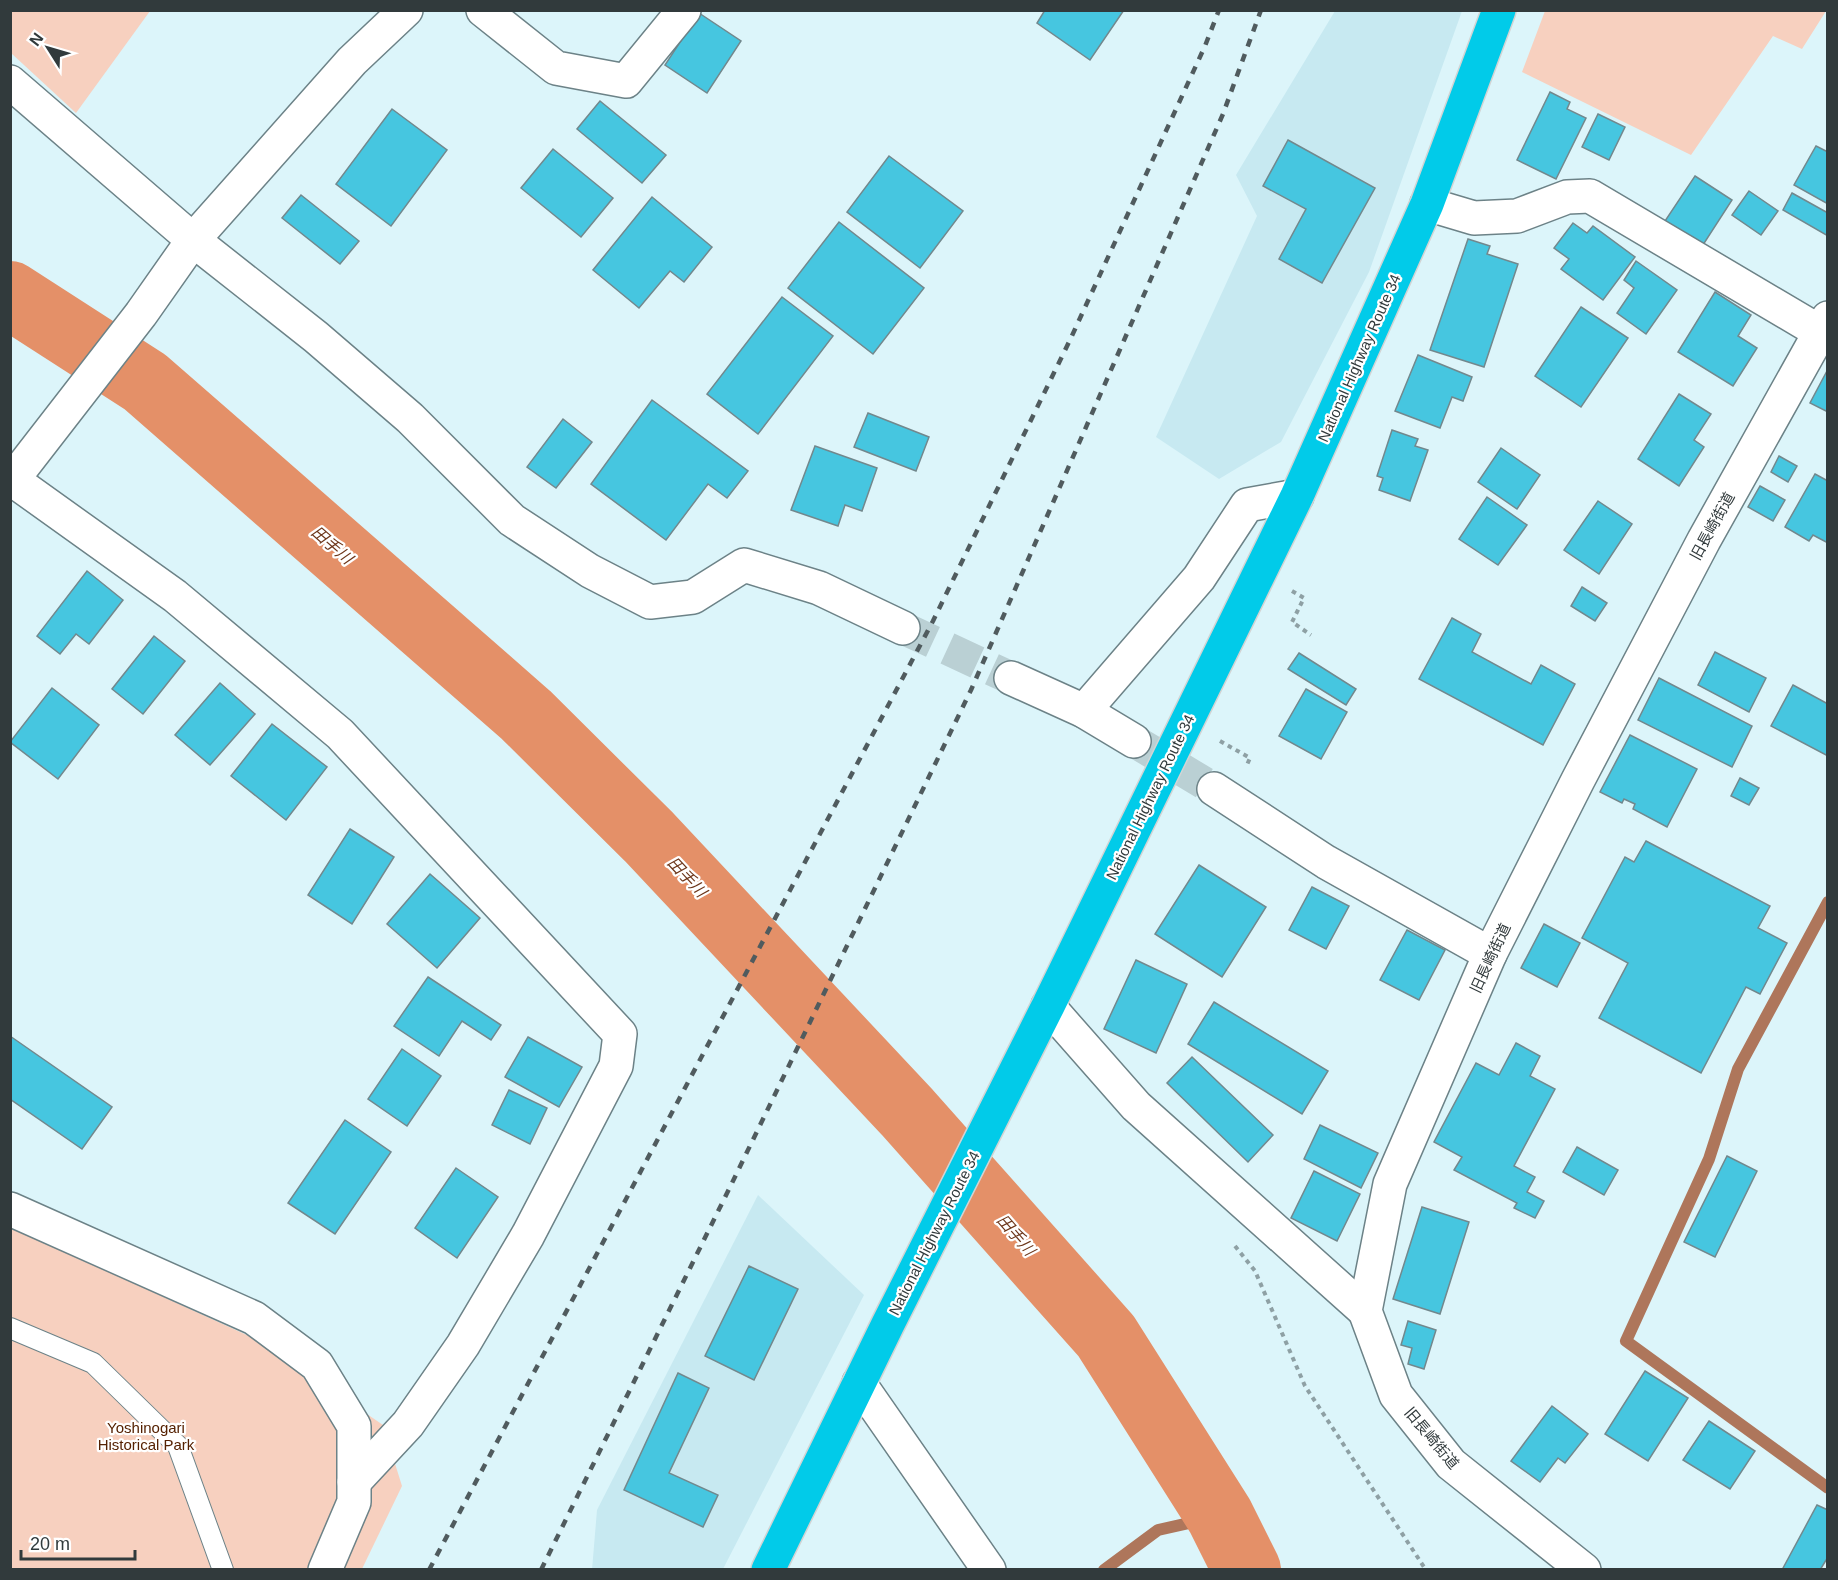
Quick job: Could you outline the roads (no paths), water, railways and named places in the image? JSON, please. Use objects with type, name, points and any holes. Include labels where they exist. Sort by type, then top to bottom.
[{"type":"highway","name":"National Highway Route 34","points":[[768,1569],[1048,1006],[1297,496],[1427,204],[1499,10]]},
{"type":"street","points":[[354,1482],[408,1424],[463,1345],[517,1255],[616,1066],[620,1034],[340,734],[175,596],[11,480],[141,314],[193,240],[352,61],[406,10]]},
{"type":"street","points":[[483,10],[556,68],[626,81],[684,10]]},
{"type":"street","points":[[10,82],[193,240],[316,337],[402,411],[512,520],[590,571],[650,602],[693,597],[744,565],[819,588],[903,628]]},
{"type":"street","points":[[1427,204],[1474,218],[1517,216],[1567,196],[1590,196],[1824,325]]},
{"type":"street","name":"旧長崎街道","points":[[1584,1569],[1451,1464],[1396,1395],[1365,1311],[1390,1184],[1490,954],[1704,540],[1824,325]]},
{"type":"street","points":[[1084,711],[1199,578],[1247,505],[1297,496]]},
{"type":"street","points":[[1011,678],[1084,711],[1134,741]]},
{"type":"street","points":[[1214,789],[1326,862],[1490,954]]},
{"type":"street","points":[[1048,1006],[1136,1106],[1365,1311]]},
{"type":"street","points":[[10,1209],[254,1318],[317,1365],[354,1426],[354,1502],[325,1569]]},
{"type":"street","points":[[859,1383],[989,1569]]},
{"type":"lane","points":[[10,1328],[93,1363],[178,1446],[223,1569]]},
{"type":"waterway","name":"田手川","points":[[10,295],[145,382],[526,715],[649,837],[907,1112],[1106,1336],[1220,1516],[1247,1570]]},
{"type":"waterway","points":[[1828,902],[1738,1069],[1709,1159],[1626,1341],[1828,1488]]},
{"type":"waterway","points":[[1104,1570],[1158,1530],[1220,1516]]},
{"type":"tunnel","points":[[903,628],[1011,678]]},
{"type":"tunnel","points":[[1134,741],[1214,789]]},
{"type":"railway","points":[[429,1570],[933,621],[1070,340],[1205,46],[1219,10]]},
{"type":"railway","points":[[541,1570],[971,690],[1223,114],[1261,10]]},
{"type":"park label","name":"Yoshinogari Historical Park","points":[[146,1436]]}]
